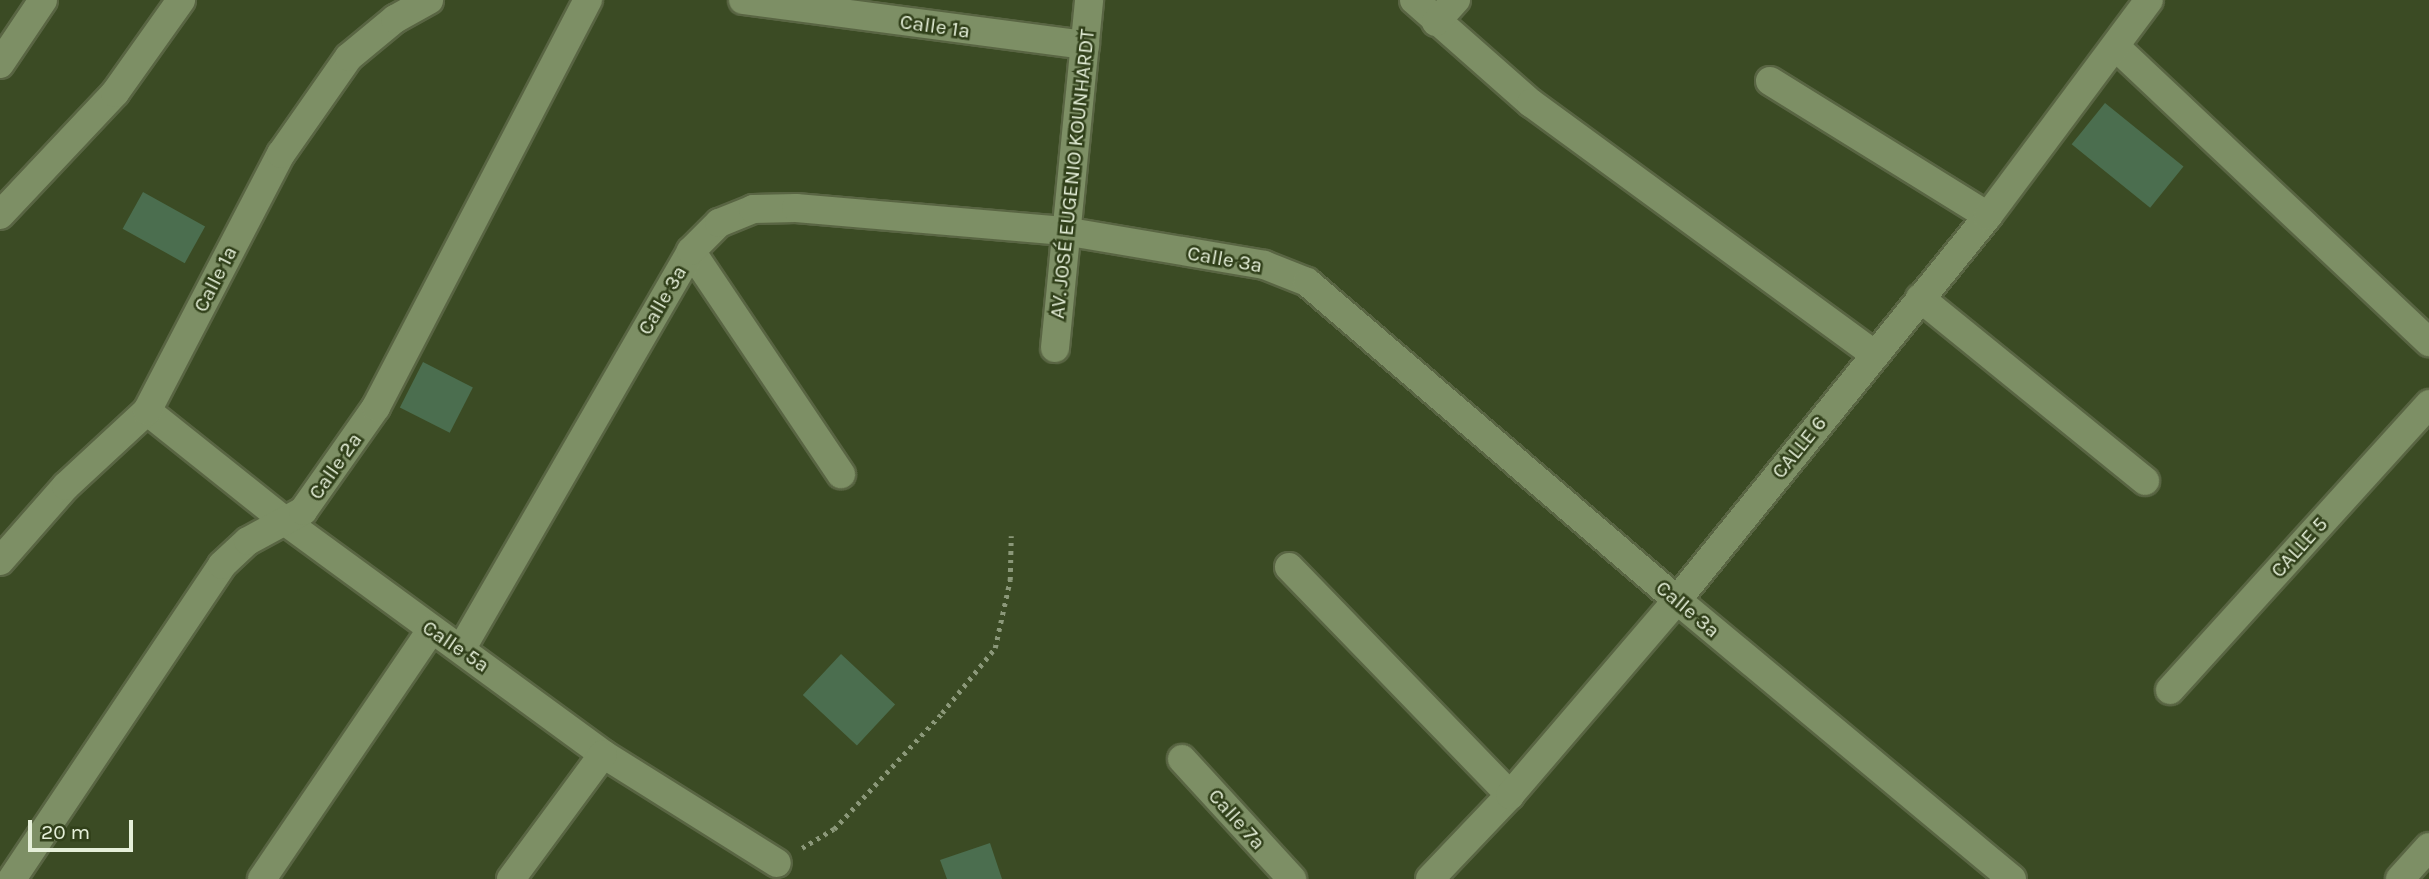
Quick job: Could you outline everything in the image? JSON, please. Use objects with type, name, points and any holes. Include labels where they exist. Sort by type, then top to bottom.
[{"type":"street","points":[[0,65],[43,0]]},
{"type":"street","points":[[0,215],[115,93],[181,0]]},
{"type":"street","name":"Calle 1ª","points":[[0,561],[66,485],[147,411],[281,154],[349,57],[395,19],[429,0]]},
{"type":"street","name":"Calle 2ª","points":[[12,879],[222,565],[248,541],[286,522],[317,495],[376,407],[588,0]]},
{"type":"street","name":"Calle 1ª","points":[[743,0],[1086,46]]},
{"type":"street","name":"AV. JOSÉ EUGENIO KOUNHARDT","points":[[1055,348],[1064,231],[1089,0]]},
{"type":"street","points":[[1414,0],[1531,103],[1874,354]]},
{"type":"street","points":[[1436,22],[1456,0]]},
{"type":"street","name":"CALLE 6","points":[[1430,879],[1510,795],[1677,600],[1988,216],[2118,48],[2149,0]]},
{"type":"street","points":[[2118,48],[2429,342]]},
{"type":"street","points":[[1770,80],[1988,216]]},
{"type":"street","name":"Calle 3ª","points":[[462,648],[691,251],[719,223],[753,209],[796,208],[1064,231],[1265,265],[1307,282],[1677,600],[2012,879]]},
{"type":"street","points":[[691,251],[841,474]]},
{"type":"street","points":[[1920,298],[2145,481]]},
{"type":"street","name":"CALLE 5","points":[[2170,690],[2429,404]]},
{"type":"street","name":"Calle 5ª","points":[[147,411],[286,522],[431,630],[462,648],[603,754],[777,863]]},
{"type":"street","points":[[1289,567],[1510,795]]},
{"type":"street","points":[[262,879],[431,630]]},
{"type":"street","points":[[511,879],[603,754]]},
{"type":"street","name":"Calle 7ª","points":[[1182,759],[1292,879]]},
{"type":"street","points":[[2400,879],[2429,847]]},
{"type":"path","points":[[777,863],[834,829],[942,713],[995,648],[1010,580],[1012,536]]},
{"type":"building","points":[[2105,103],[2183,167],[2150,208],[2072,144]]},
{"type":"building","points":[[143,192],[205,226],[185,263],[123,229]]},
{"type":"building","points":[[423,362],[473,387],[450,433],[400,407]]},
{"type":"building","points":[[841,654],[895,704],[857,745],[803,695]]},
{"type":"building","points":[[990,843],[1002,879],[947,879],[940,860]]}]
